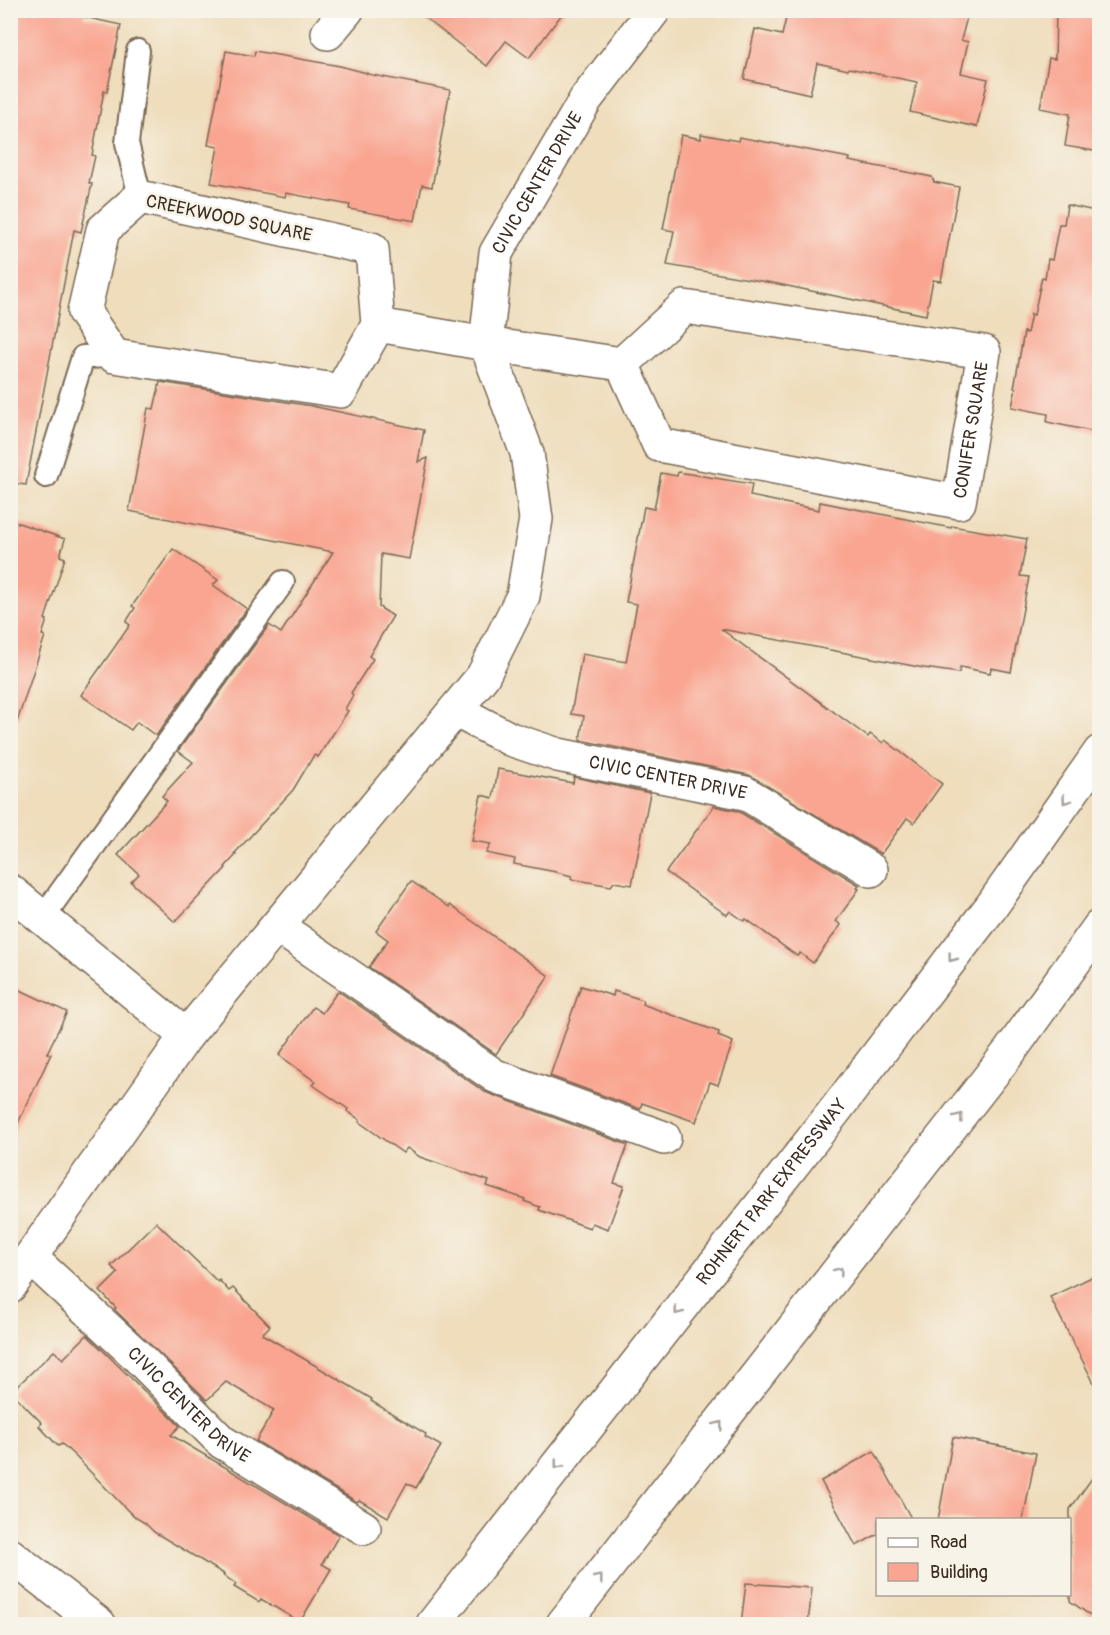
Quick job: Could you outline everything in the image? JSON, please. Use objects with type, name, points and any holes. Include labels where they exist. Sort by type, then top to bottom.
[{"type":"street","name":"CIVIC CENTER DRIVE","points":[[10,1286],[186,1036],[483,676],[523,596],[536,519],[527,453],[486,344],[496,253],[586,99],[654,10]]},
{"type":"street","name":"CREEKWOOD SQUARE","points":[[114,356],[84,312],[103,230],[140,197],[372,249],[378,325]]},
{"type":"street","name":"CONIFER SQUARE","points":[[684,307],[984,352],[959,502],[659,445],[622,364],[684,307]]},
{"type":"street","points":[[114,356],[341,391],[378,325],[622,364]]},
{"type":"street","name":"CIVIC CENTER DRIVE","points":[[455,710],[510,739],[558,755],[745,793],[871,870]]},
{"type":"street","name":"ROHNERT PARK EXPRESSWAY","points":[[433,1624],[837,1108],[970,934],[1100,752]]},
{"type":"street","points":[[11,891],[186,1036]]},
{"type":"street","points":[[277,926],[495,1076],[664,1138]]},
{"type":"street","points":[[563,1624],[1010,1052],[1100,926]]},
{"type":"street","name":"CIVIC CENTER DRIVE","points":[[31,1258],[135,1354],[222,1443],[364,1528]]},
{"type":"street","points":[[10,1555],[99,1624]]},
{"type":"lane","points":[[138,51],[127,143],[140,197]]},
{"type":"lane","points":[[46,476],[82,357],[114,356]]},
{"type":"lane","points":[[42,917],[283,582]]},
{"type":"building","points":[[10,10],[85,10],[84,17],[121,25],[107,92],[104,91],[92,155],[95,156],[89,183],[92,184],[81,232],[74,230],[26,485],[10,483]]},
{"type":"building","points":[[415,10],[565,10],[529,58],[506,41],[487,66]]},
{"type":"building","points":[[788,10],[969,10],[961,40],[968,42],[961,73],[988,79],[977,127],[910,112],[917,82],[817,63],[810,94],[744,79],[755,29],[782,35]]},
{"type":"building","points":[[1056,10],[1100,10],[1100,152],[1065,146],[1070,114],[1040,108],[1049,58],[1055,59]]},
{"type":"building","points":[[226,51],[254,56],[255,51],[340,66],[367,74],[450,90],[432,187],[422,185],[415,221],[349,209],[350,205],[286,193],[285,197],[211,183],[218,147],[208,145]]},
{"type":"building","points":[[701,134],[738,141],[739,137],[850,158],[849,161],[932,177],[934,182],[959,187],[941,281],[933,280],[926,315],[778,284],[667,265],[674,231],[663,229],[681,135],[701,139]]},
{"type":"building","points":[[1067,205],[1100,212],[1100,433],[1047,422],[1048,414],[1012,407],[1024,332],[1027,333],[1031,314],[1034,315],[1042,277],[1045,278],[1048,259],[1052,260],[1059,224],[1064,224]]},
{"type":"building","points":[[160,382],[312,406],[424,430],[418,462],[428,458],[409,559],[381,554],[379,607],[393,616],[369,656],[373,659],[351,693],[353,695],[345,709],[348,711],[318,757],[314,755],[293,790],[234,854],[236,855],[226,868],[175,922],[131,882],[139,874],[118,855],[167,801],[162,796],[193,762],[178,751],[269,625],[281,633],[333,552],[129,511],[148,408],[154,409]]},
{"type":"building","points":[[678,472],[752,484],[750,496],[819,510],[820,502],[951,528],[952,526],[1027,539],[1020,576],[1029,577],[1011,672],[991,668],[990,673],[960,667],[959,673],[924,668],[721,629],[868,737],[870,734],[883,743],[885,740],[942,784],[914,823],[907,818],[881,854],[749,775],[580,740],[584,716],[571,714],[582,654],[626,662],[637,604],[626,602],[644,507],[654,509],[661,473],[677,476]]},
{"type":"building","points":[[10,520],[65,539],[60,556],[65,558],[45,619],[47,620],[42,635],[45,636],[17,722],[10,721]]},
{"type":"building","points":[[173,549],[218,580],[213,585],[247,609],[156,736],[137,722],[131,730],[81,695],[130,625],[126,622],[135,608],[132,606]]},
{"type":"building","points":[[498,769],[573,783],[574,777],[650,793],[632,885],[614,882],[611,886],[571,879],[572,876],[514,864],[515,859],[486,853],[491,844],[472,841],[481,795],[493,798]]},
{"type":"building","points":[[714,806],[738,811],[859,885],[857,888],[859,889],[836,921],[841,925],[813,963],[800,953],[797,956],[746,919],[744,921],[730,911],[727,915],[666,872]]},
{"type":"building","points":[[411,881],[449,907],[450,905],[549,976],[496,1054],[369,967],[388,940],[376,931]]},
{"type":"building","points":[[10,985],[67,1012],[47,1053],[51,1054],[10,1140]]},
{"type":"building","points":[[581,986],[613,996],[614,991],[643,1000],[642,1004],[719,1032],[718,1036],[733,1042],[718,1085],[710,1082],[696,1122],[642,1103],[640,1109],[550,1076]]},
{"type":"building","points":[[338,991],[485,1092],[628,1145],[614,1183],[624,1186],[608,1229],[592,1223],[590,1228],[539,1210],[540,1207],[524,1201],[525,1199],[487,1186],[489,1181],[420,1157],[407,1148],[403,1153],[359,1122],[360,1120],[347,1111],[348,1109],[313,1085],[316,1082],[279,1055],[313,1007],[322,1013]]},
{"type":"building","points":[[156,1222],[218,1282],[219,1280],[229,1291],[233,1288],[270,1326],[262,1334],[372,1399],[371,1401],[426,1434],[425,1437],[441,1446],[416,1488],[407,1483],[388,1517],[359,1500],[357,1502],[256,1441],[274,1410],[226,1382],[207,1400],[114,1309],[116,1308],[100,1291],[118,1273],[111,1266]]},
{"type":"building","points":[[1100,1273],[1100,1395],[1050,1297]]},
{"type":"building","points":[[87,1335],[180,1426],[171,1435],[339,1535],[322,1564],[331,1569],[300,1622],[261,1599],[259,1602],[234,1587],[236,1584],[224,1574],[154,1532],[133,1516],[75,1456],[62,1444],[58,1446],[39,1426],[42,1423],[11,1392],[54,1351],[63,1359]]},
{"type":"building","points":[[953,1437],[1036,1453],[1023,1518],[938,1518]]},
{"type":"building","points":[[874,1451],[911,1518],[876,1518],[876,1535],[856,1546],[821,1481]]},
{"type":"building","points":[[1100,1467],[1100,1622],[1070,1601],[1070,1509]]},
{"type":"building","points":[[746,1583],[812,1588],[808,1624],[741,1624]]}]
